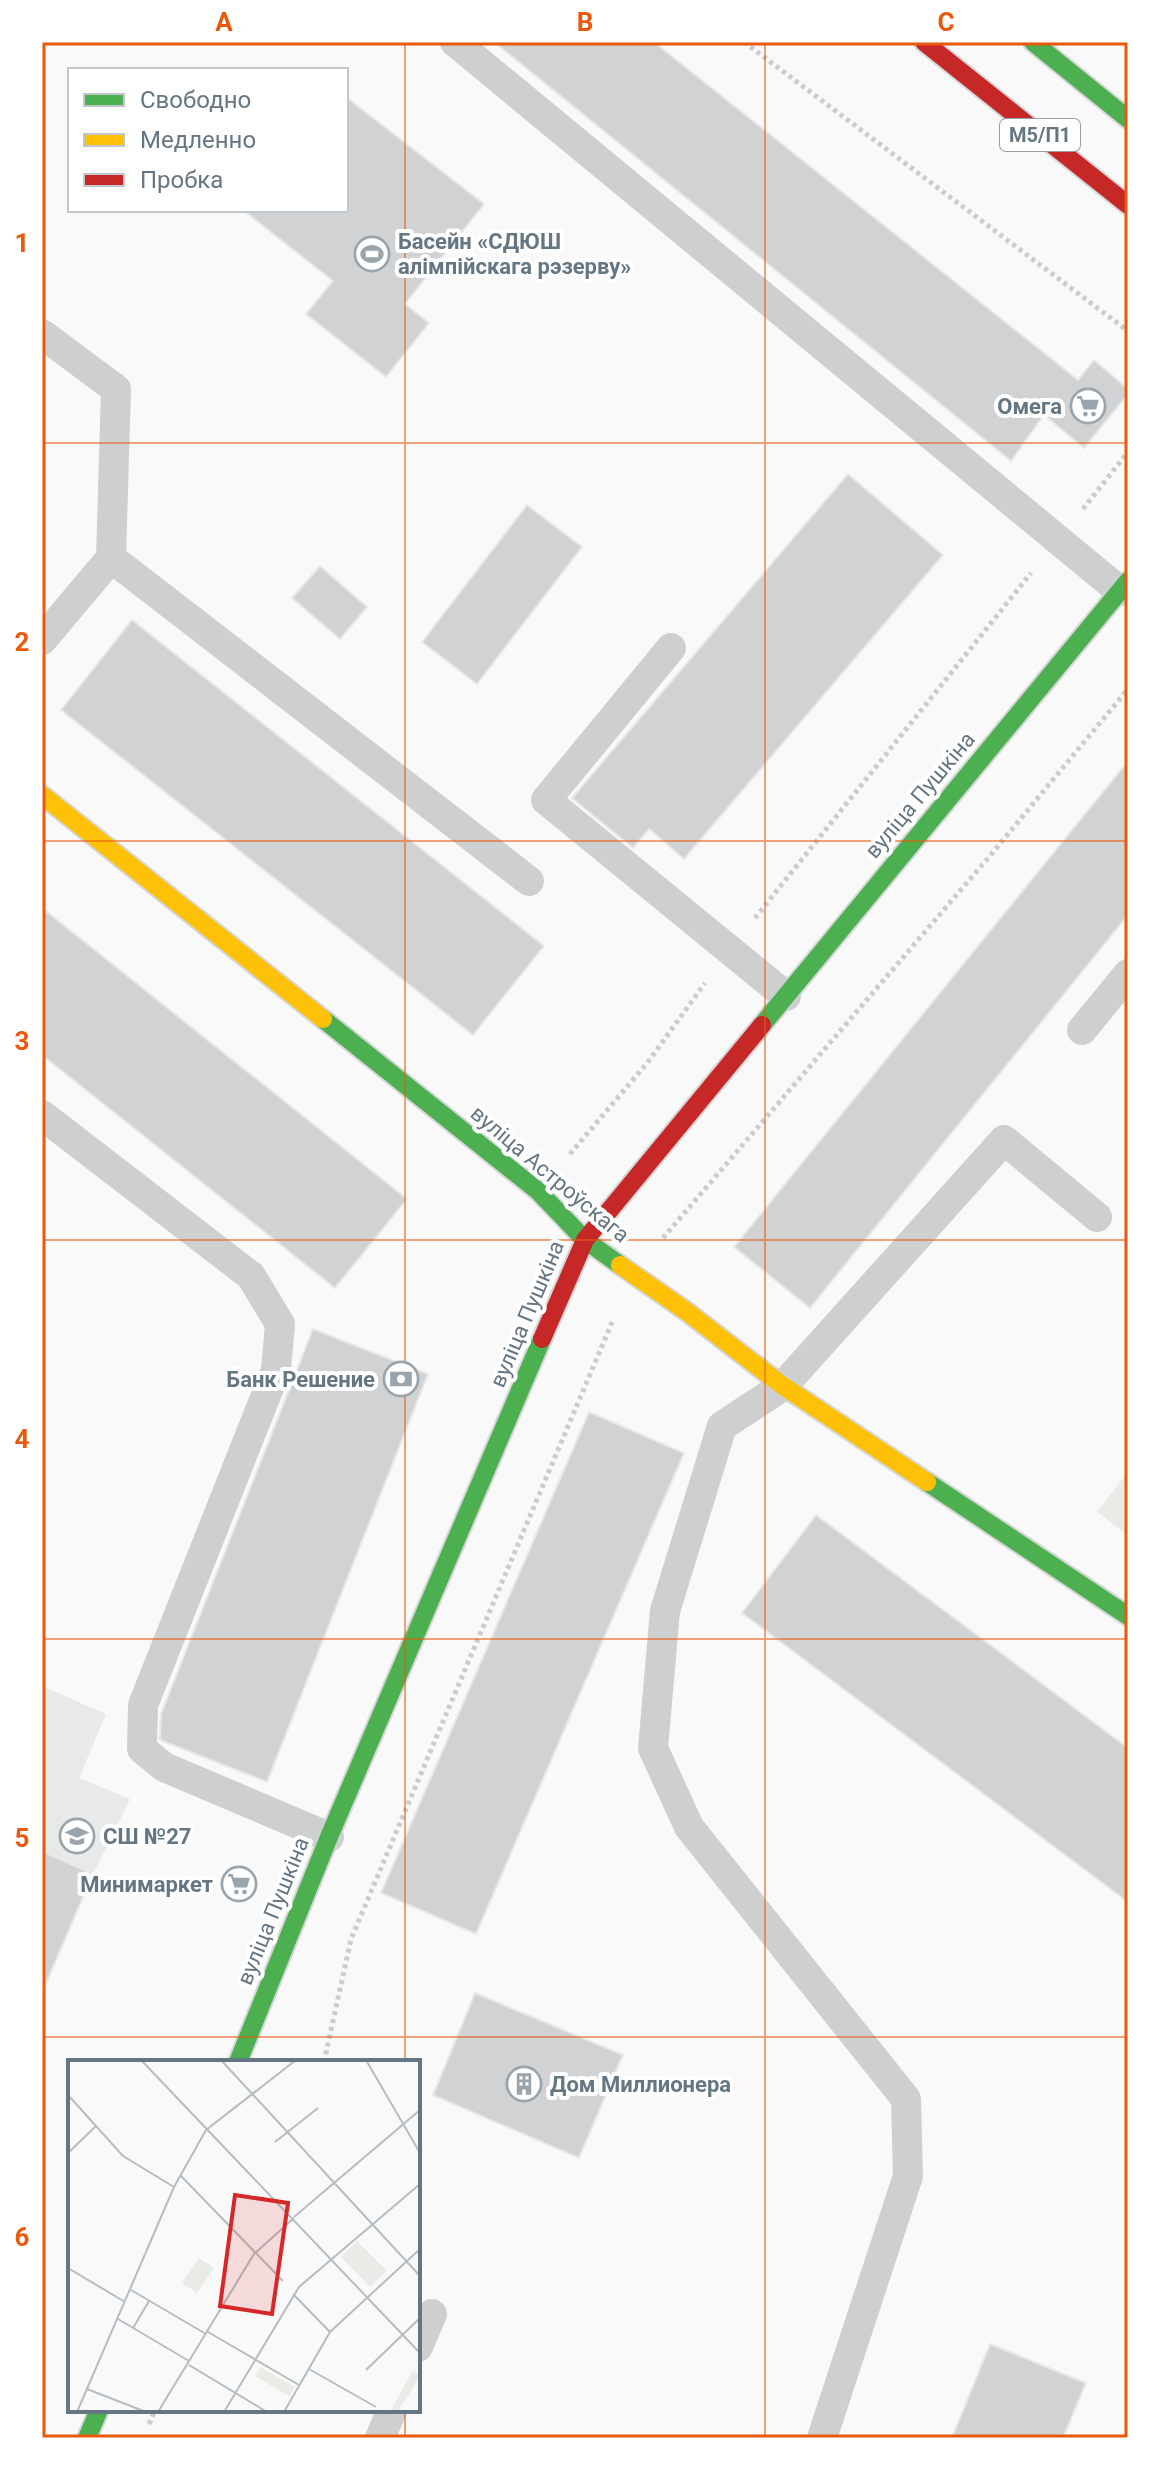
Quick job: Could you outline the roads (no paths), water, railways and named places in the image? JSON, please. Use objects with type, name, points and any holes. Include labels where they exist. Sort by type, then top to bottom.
[{"type":"main road","name":"М5/П1","points":[[924,42],[1128,205]]},
{"type":"main road","name":"М5/П1","points":[[1047,46],[1128,119]]},
{"type":"main road","name":"вуліца Пушкіна","points":[[239,2060],[329,1837],[585,1240],[1124,586]]},
{"type":"main road","name":"вуліца Астроўскага","points":[[42,795],[538,1191],[585,1240],[686,1311],[783,1386],[1128,1616]]},
{"type":"main road","points":[[87,2438],[98,2412]]},
{"type":"lane","points":[[455,42],[1057,540],[1124,586]]},
{"type":"lane","points":[[42,334],[116,389],[111,558],[42,640]]},
{"type":"lane","points":[[111,558],[529,881]]},
{"type":"lane","points":[[671,648],[546,800],[786,996]]},
{"type":"lane","points":[[1082,1030],[1128,974]]},
{"type":"lane","points":[[42,1115],[251,1276],[280,1324],[276,1370],[143,1705],[142,1749],[164,1767],[329,1837]]},
{"type":"lane","points":[[822,2438],[908,2176],[906,2099],[689,1827],[653,1748],[665,1611],[722,1426],[783,1386],[1004,1140],[1097,1217]]},
{"type":"lane","points":[[420,2342],[432,2314]]},
{"type":"lane","points":[[380,2438],[391,2412]]},
{"type":"place","name":"Басейн «СДЮШ алімпійскага рэзерву»","points":[[372,254]]},
{"type":"place","name":"Омега","points":[[1088,406]]},
{"type":"place","name":"Банк Решение","points":[[401,1379]]},
{"type":"place","name":"СШ №27","points":[[77,1836]]},
{"type":"place","name":"Минимаркет","points":[[239,1884]]},
{"type":"place","name":"Дом Миллионера","points":[[524,2084]]}]
